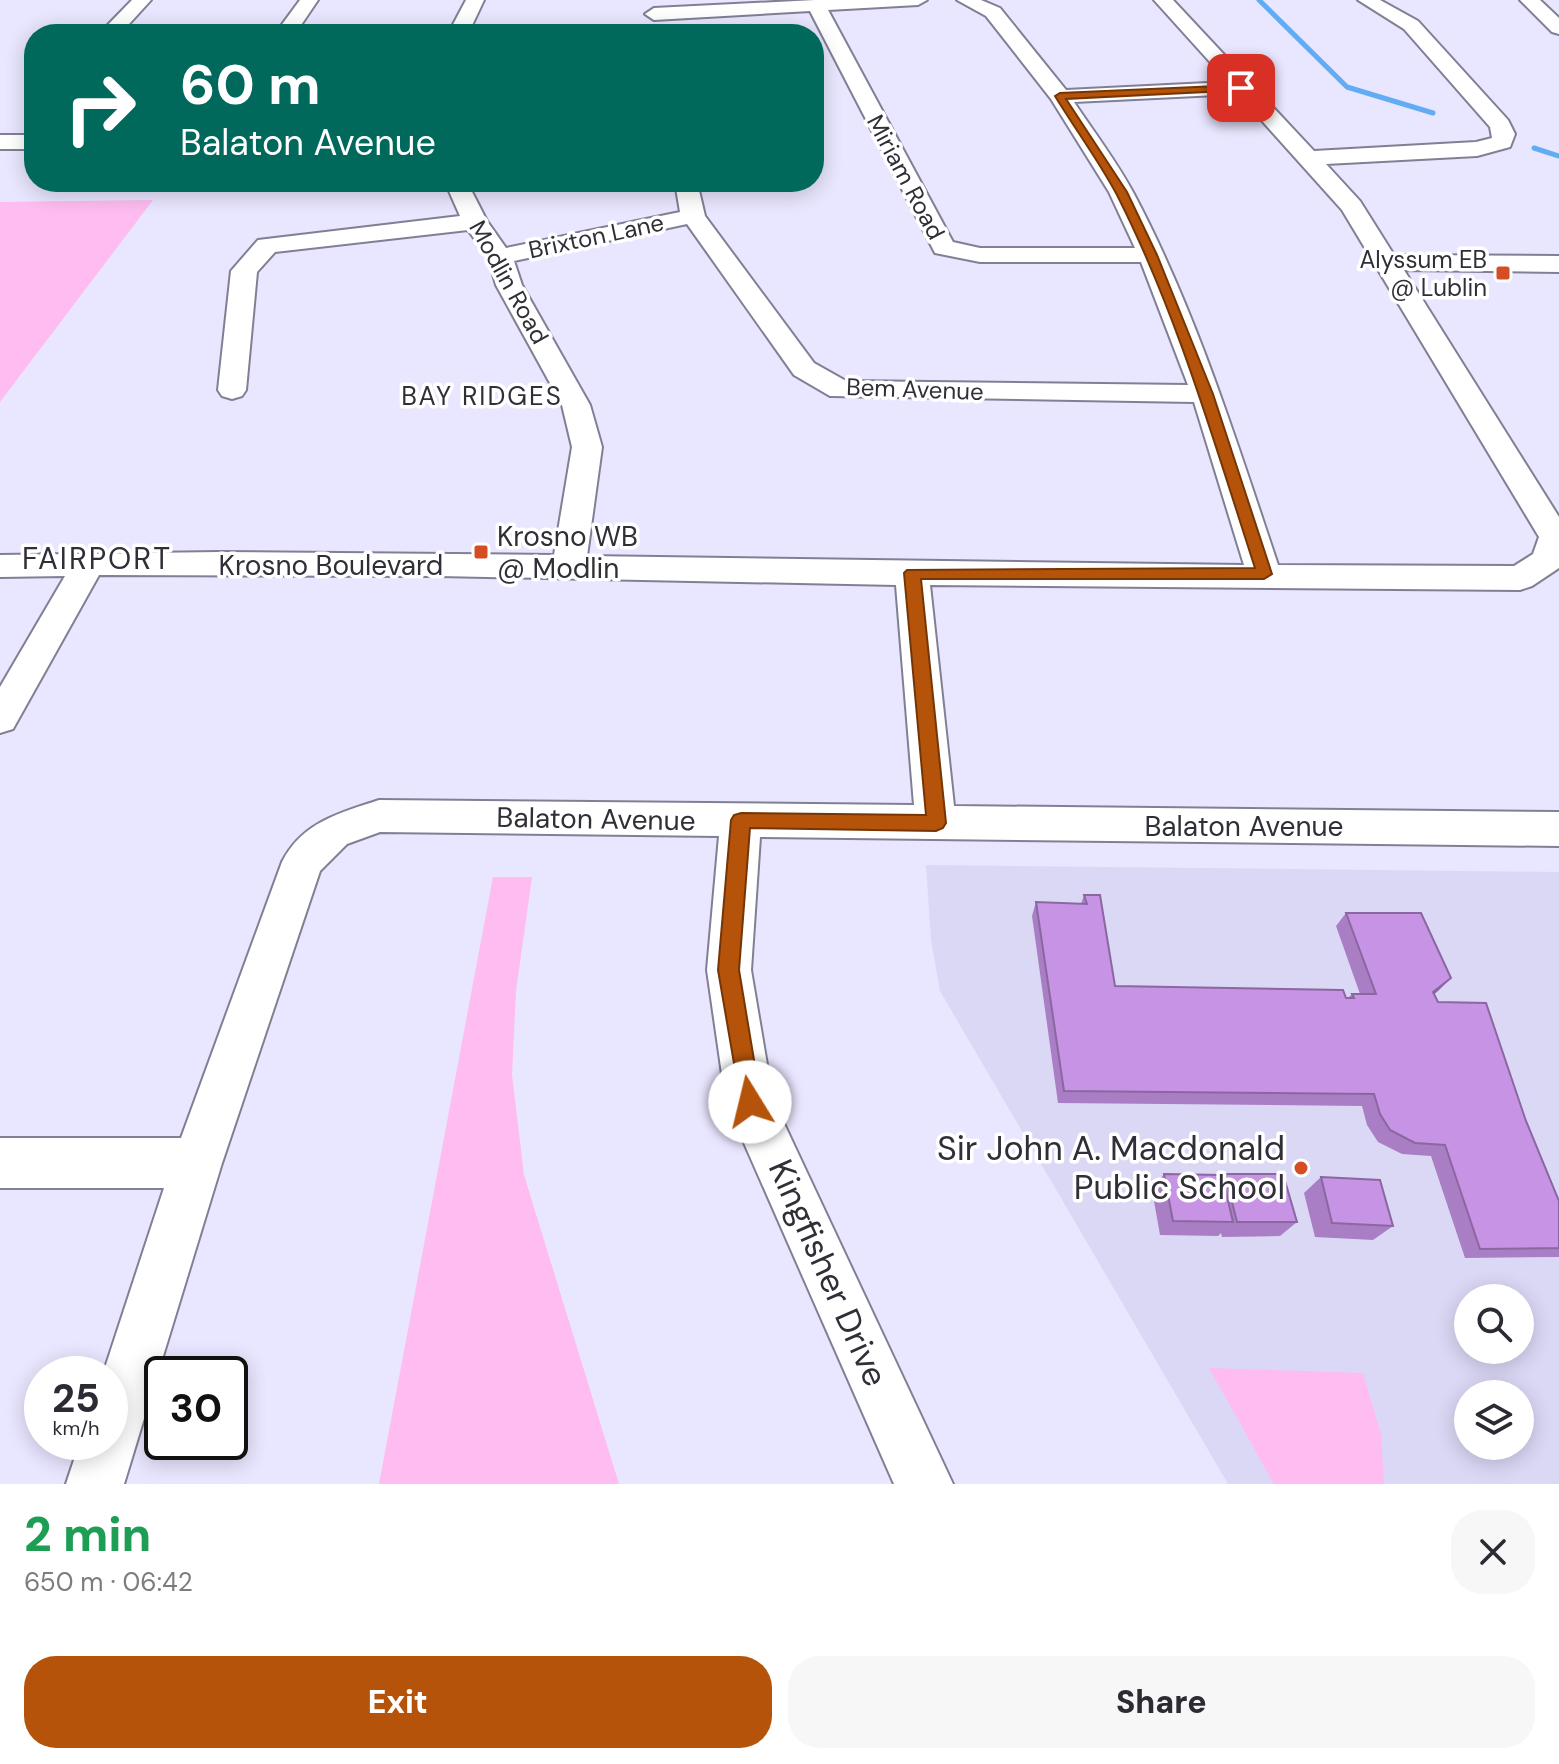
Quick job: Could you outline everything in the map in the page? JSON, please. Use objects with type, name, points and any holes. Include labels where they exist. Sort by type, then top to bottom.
[{"type":"street","points":[[119,24],[142,0]]},
{"type":"street","points":[[292,24],[309,0]]},
{"type":"street","points":[[463,24],[475,0]]},
{"type":"street","points":[[651,7],[817,6],[918,0]]},
{"type":"street","points":[[966,0],[993,12],[1060,96],[1121,192],[1151,255],[1206,394],[1264,574]]},
{"type":"street","name":"Krosno Boulevard","points":[[0,566],[566,567],[1520,578],[1548,560],[1555,537],[1352,206],[1163,0]]},
{"type":"street","points":[[1308,158],[1477,149],[1502,142],[1504,134],[1500,125],[1411,25],[1367,0]]},
{"type":"street","points":[[1529,0],[1559,28]]},
{"type":"street","name":"Miriam Road","points":[[817,6],[944,248],[980,255],[1151,255]]},
{"type":"street","points":[[1060,96],[1241,88]]},
{"type":"street","points":[[0,142],[24,142]]},
{"type":"street","name":"Modlin Road","points":[[461,192],[475,222],[500,257],[509,285],[576,405],[587,447],[574,545],[566,567]]},
{"type":"street","name":"Bem Avenue","points":[[688,192],[693,216],[804,369],[840,390],[1206,394]]},
{"type":"street","name":"Brixton Lane","points":[[500,257],[693,216]]},
{"type":"street","points":[[232,390],[244,271],[267,245],[475,222]]},
{"type":"street","points":[[1389,262],[1559,264]]},
{"type":"street","points":[[0,719],[89,564]]},
{"type":"street","points":[[912,573],[936,823]]},
{"type":"street","name":"Balaton Avenue","points":[[128,1379],[197,1163],[303,862],[333,832],[379,816],[1559,829]]},
{"type":"street","name":"Kingfisher Drive","points":[[741,820],[729,970],[750,1102],[924,1484]]},
{"type":"street","points":[[0,1163],[197,1163]]},
{"type":"street","name":"Balaton Avenue","points":[[95,1484],[102,1460]]},
{"type":"shaded area","points":[[153,200],[0,402],[0,202]]},
{"type":"shaded area","name":"Sir John A. Macdonald Public School","points":[[926,865],[1559,872],[1559,1484],[1228,1484],[940,991],[931,940]]},
{"type":"shaded area","points":[[493,877],[532,877],[516,991],[512,1075],[524,1175],[619,1484],[379,1484]]},
{"type":"shaded area","points":[[1209,1368],[1363,1373],[1381,1434],[1384,1484],[1274,1484]]},
{"type":"building","name":"Sir John A. Macdonald Public School","points":[[1084,895],[1100,895],[1115,986],[1343,990],[1346,998],[1354,998],[1352,994],[1376,994],[1346,913],[1421,913],[1451,978],[1433,992],[1438,1002],[1486,1003],[1526,1121],[1559,1201],[1559,1248],[1480,1249],[1445,1145],[1415,1143],[1390,1130],[1380,1114],[1374,1094],[1064,1091],[1036,902],[1087,904]]},
{"type":"building","points":[[1164,1174],[1222,1175],[1233,1222],[1173,1221]]},
{"type":"building","points":[[1225,1174],[1283,1174],[1297,1222],[1237,1222]]},
{"type":"building","points":[[1321,1177],[1380,1180],[1393,1226],[1332,1223]]},
{"type":"waterway","points":[[1259,0],[1347,87],[1433,113]]},
{"type":"waterway","points":[[1534,148],[1559,156]]},
{"type":"place","name":"Alyssum EB @ Lublin","points":[[1503,273]]},
{"type":"place","name":"Krosno WB @ Modlin","points":[[481,552]]},
{"type":"place","name":"Sir John A. Macdonald Public School","points":[[1301,1168]]},
{"type":"district","name":"BAY RIDGES","points":[[482,396]]},
{"type":"district","name":"FAIRPORT","points":[[97,558]]},
{"type":"route","points":[[750,1102],[729,970],[738,862],[736,846],[741,820],[936,823],[912,573],[1264,574],[1206,394],[1151,255],[1121,192],[1060,96],[1241,88]]}]
